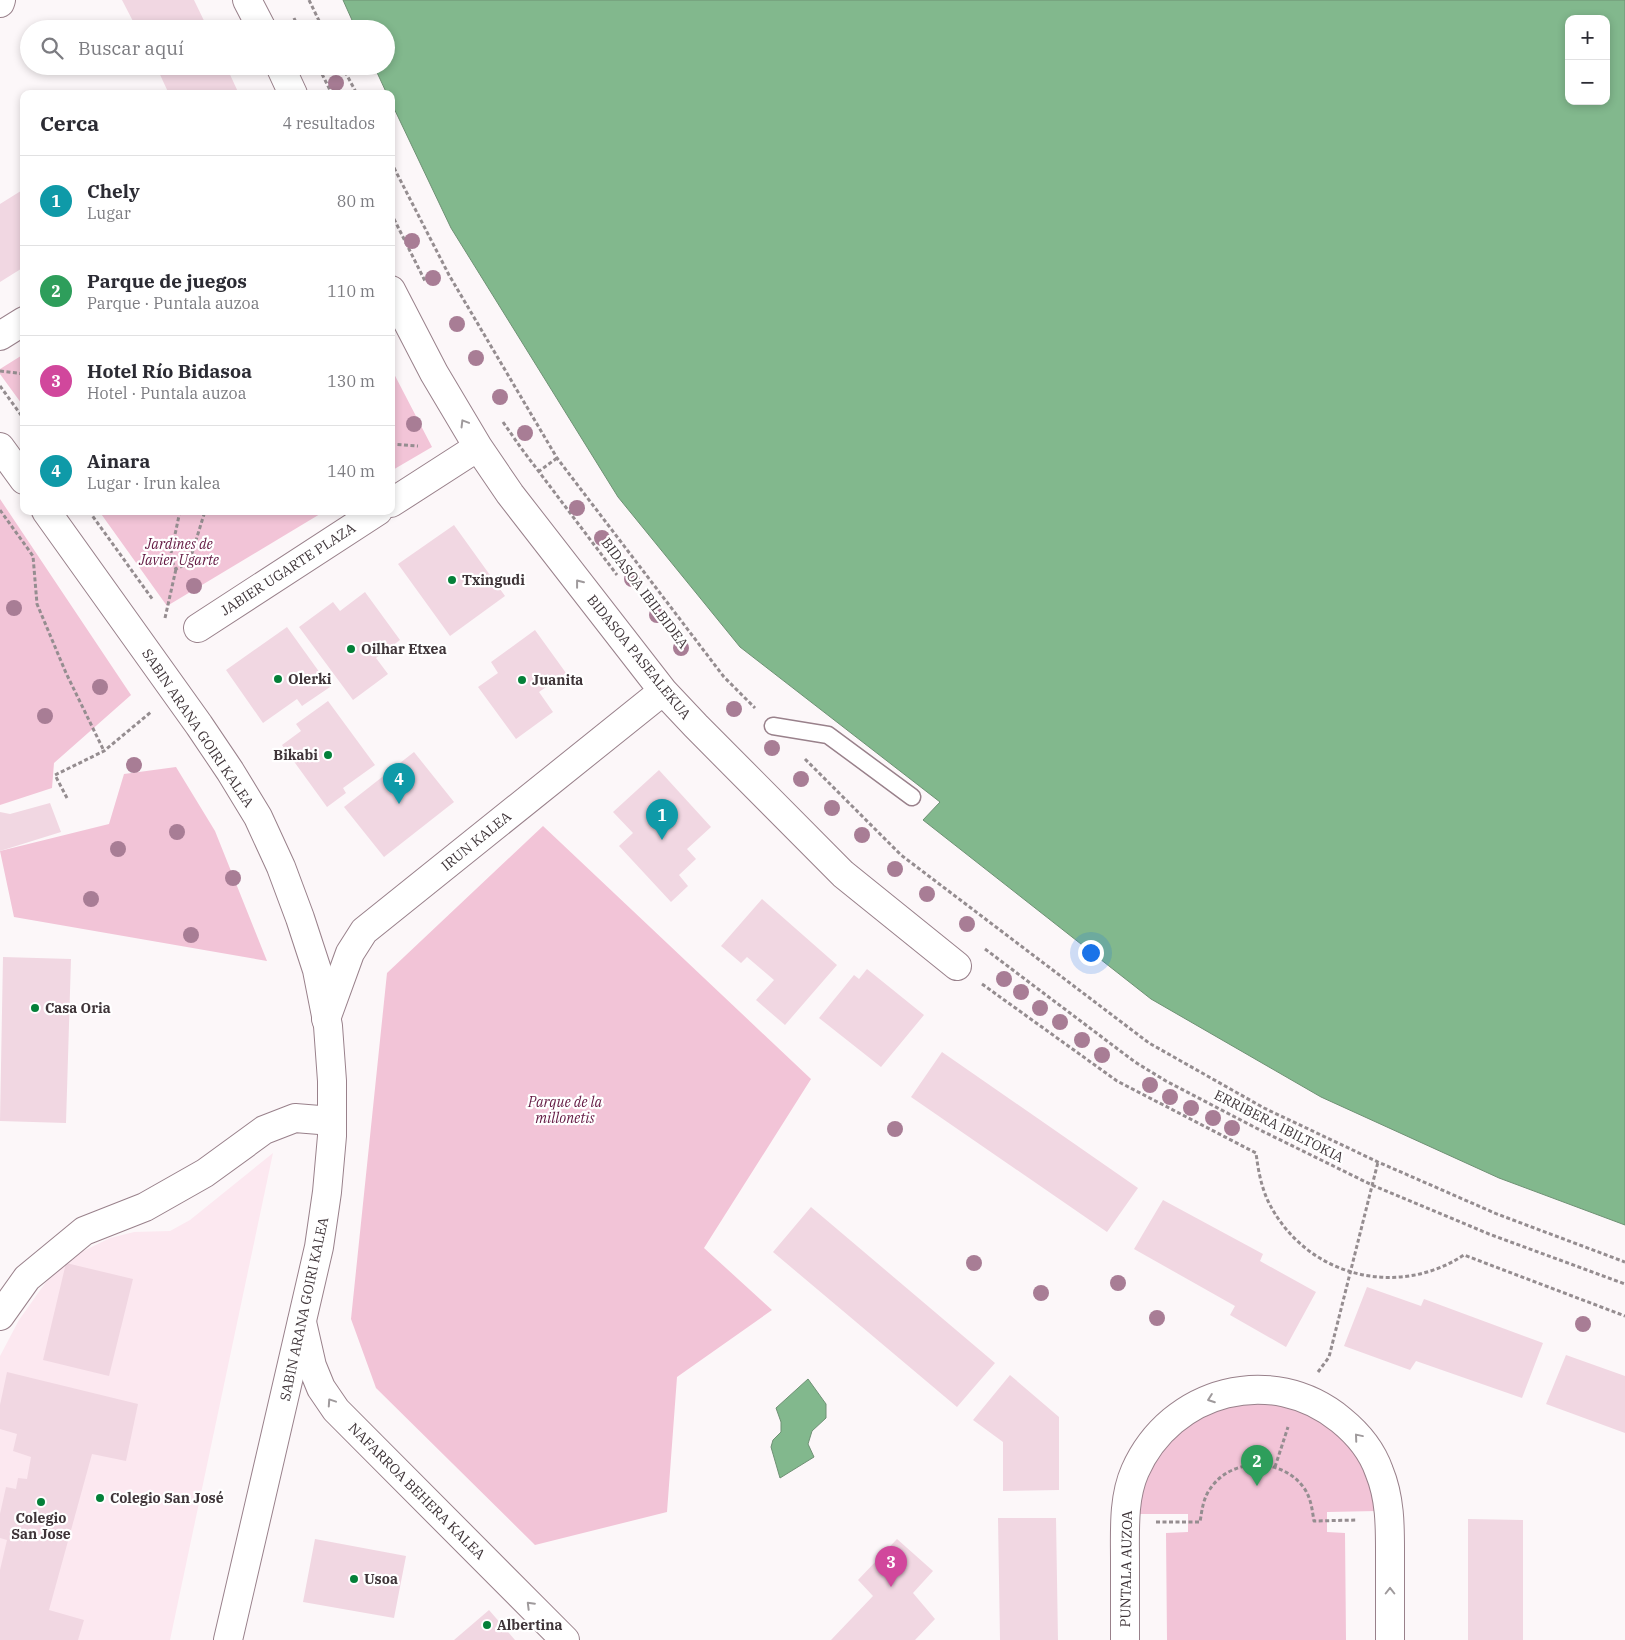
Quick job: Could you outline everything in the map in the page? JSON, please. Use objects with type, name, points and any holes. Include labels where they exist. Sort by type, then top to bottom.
[{"type":"street","points":[[248,0],[258,20]]},
{"type":"street","points":[[284,75],[292,90]]},
{"type":"street","name":"BIDASOA PASEALEKUA","points":[[395,298],[434,373],[478,447],[510,494],[663,691],[843,874],[956,966]]},
{"type":"street","points":[[0,336],[20,324]]},
{"type":"street","points":[[0,447],[20,474]]},
{"type":"street","points":[[395,500],[478,447]]},
{"type":"street","name":"SABIN ARANA GOIRI KALEA","points":[[49,515],[199,725],[258,818],[281,867],[300,918],[316,970],[326,1019],[332,1080],[332,1136],[322,1229],[228,1640]]},
{"type":"street","name":"JABIER UGARTE PLAZA","points":[[198,628],[372,515]]},
{"type":"street","name":"IRUN KALEA","points":[[326,1019],[350,953],[364,931],[663,691]]},
{"type":"street","points":[[0,1316],[27,1278],[84,1231],[145,1207],[205,1172],[264,1130],[295,1118],[332,1121]]},
{"type":"street","name":"NAFARROA BEHERA KALEA","points":[[302,1322],[312,1366],[321,1388],[336,1410],[565,1640]]},
{"type":"street","name":"PUNTALA AUZOA","points":[[1125,1640],[1125,1522],[1127,1497],[1134,1472],[1146,1449],[1163,1429],[1182,1412],[1205,1400],[1230,1392],[1256,1389],[1282,1391],[1299,1396],[1330,1411],[1350,1427],[1366,1447],[1379,1469],[1390,1520],[1390,1640]]},
{"type":"lane","points":[[773,726],[828,735],[912,797]]},
{"type":"path","points":[[309,0],[319,20]]},
{"type":"path","points":[[322,75],[330,90]]},
{"type":"path","points":[[346,75],[354,90]]},
{"type":"path","points":[[395,221],[429,289]]},
{"type":"path","points":[[0,371],[20,374]]},
{"type":"path","points":[[0,386],[20,414]]},
{"type":"path","name":"BIDASOA IBILBIDEA","points":[[499,416],[619,578]]},
{"type":"path","points":[[0,510],[33,556],[37,604],[66,673],[104,751]]},
{"type":"path","points":[[92,515],[154,602]]},
{"type":"path","points":[[165,618],[176,569],[170,558],[179,515]]},
{"type":"path","points":[[176,569],[190,563],[203,515]]},
{"type":"path","points":[[159,610],[180,639],[198,628]]},
{"type":"path","points":[[67,798],[54,775],[104,751],[153,710]]},
{"type":"path","name":"ERRIBERA IBILTOKIA","points":[[980,945],[1136,1062],[1166,1081],[1372,1185],[1489,1234],[1625,1284]]},
{"type":"path","points":[[956,966],[1117,1081],[1256,1153],[1260,1178],[1265,1193],[1280,1222],[1296,1240],[1315,1256],[1351,1272],[1383,1278],[1407,1277],[1430,1272],[1452,1263],[1464,1255],[1625,1316]]},
{"type":"path","points":[[1274,1466],[1299,1396],[1329,1357],[1378,1162]]},
{"type":"path","points":[[1125,1522],[1200,1522],[1202,1504],[1210,1488],[1223,1475],[1239,1467],[1256,1464],[1274,1466],[1290,1474],[1303,1487],[1312,1503],[1314,1521],[1390,1520]]},
{"type":"shaded area","points":[[343,0],[1625,0],[1625,1225],[1499,1178],[1321,1097],[1151,999],[923,820],[940,802],[740,647],[618,497],[451,228],[395,110],[395,90],[385,90],[378,75],[395,75],[395,20],[352,20]]},
{"type":"shaded area","name":"Colegio San José","points":[[273,1153],[170,1640],[0,1640],[0,1356],[19,1320],[53,1272],[65,1260],[110,1238],[134,1232],[170,1231],[190,1220]]},
{"type":"shaded area","points":[[808,1379],[826,1404],[826,1418],[812,1431],[808,1444],[814,1457],[780,1478],[771,1447],[773,1440],[781,1432],[781,1422],[776,1408]]},
{"type":"green space","points":[[20,356],[20,402],[0,374],[0,369]]},
{"type":"green space","points":[[395,376],[432,447],[395,469]]},
{"type":"green space","points":[[0,499],[131,695],[54,763],[52,788],[0,805]]},
{"type":"green space","name":"Jardines de Javier Ugarte","points":[[102,515],[318,515],[167,606]]},
{"type":"green space","points":[[176,767],[215,831],[267,961],[14,917],[0,851],[109,824],[124,774]]},
{"type":"green space","name":"Parque de la millonetis","points":[[543,826],[811,1079],[704,1248],[772,1310],[677,1377],[667,1512],[535,1545],[376,1388],[351,1319],[387,973]]},
{"type":"green space","points":[[1256,1401],[1279,1403],[1323,1421],[1356,1453],[1368,1474],[1377,1511],[1327,1512],[1327,1532],[1345,1533],[1346,1640],[1167,1640],[1166,1533],[1188,1532],[1188,1514],[1138,1514],[1146,1476],[1171,1437],[1210,1411]]},
{"type":"building","points":[[122,0],[194,0],[204,20],[132,20]]},
{"type":"building","points":[[160,75],[230,75],[237,90],[167,90]]},
{"type":"building","points":[[20,192],[20,270],[0,282],[0,204]]},
{"type":"building","name":"Txingudi","points":[[454,525],[505,596],[450,636],[398,564]]},
{"type":"building","name":"Oilhar Etxea","points":[[365,592],[400,640],[376,658],[388,674],[353,700],[299,627],[333,602],[340,611]]},
{"type":"building","name":"Olerki","points":[[287,627],[330,687],[302,706],[297,699],[263,723],[226,670]]},
{"type":"building","name":"Juanita","points":[[535,630],[566,673],[539,692],[553,712],[516,739],[478,687],[498,673],[491,662]]},
{"type":"building","name":"Bikabi","points":[[328,701],[375,765],[343,788],[346,793],[327,807],[282,745],[301,731],[296,724]]},
{"type":"building","points":[[414,752],[454,802],[384,857],[344,807]]},
{"type":"building","points":[[659,770],[711,827],[687,849],[696,859],[679,875],[688,886],[671,902],[619,846],[633,833],[613,812]]},
{"type":"building","points":[[50,803],[61,832],[0,851],[0,812],[10,814]]},
{"type":"building","points":[[762,899],[837,965],[785,1025],[756,1000],[774,980],[747,957],[741,963],[721,946]]},
{"type":"building","name":"Casa Oria","points":[[3,957],[71,959],[66,1123],[0,1121]]},
{"type":"building","points":[[867,969],[924,1015],[881,1067],[819,1018],[854,975],[859,979]]},
{"type":"building","points":[[942,1052],[1138,1188],[1107,1232],[911,1097]]},
{"type":"building","points":[[1163,1200],[1263,1254],[1260,1261],[1316,1292],[1286,1347],[1230,1315],[1235,1306],[1134,1249]]},
{"type":"building","points":[[811,1207],[995,1363],[957,1407],[773,1252]]},
{"type":"building","points":[[66,1263],[133,1279],[109,1376],[43,1360]]},
{"type":"building","points":[[1367,1287],[1421,1306],[1424,1299],[1543,1343],[1522,1398],[1416,1361],[1410,1370],[1344,1346]]},
{"type":"building","points":[[1566,1355],[1625,1376],[1625,1433],[1546,1404]]},
{"type":"building","name":"Colegio San Jose","points":[[7,1372],[138,1404],[126,1461],[92,1454],[49,1610],[84,1620],[78,1640],[0,1640],[0,1570],[7,1540],[0,1538],[0,1514],[6,1487],[16,1489],[18,1478],[27,1479],[31,1457],[13,1451],[17,1434],[0,1429],[0,1405]]},
{"type":"building","points":[[1010,1375],[1059,1417],[1059,1490],[1003,1491],[1003,1442],[973,1420]]},
{"type":"building","points":[[998,1518],[1056,1518],[1058,1640],[1000,1640]]},
{"type":"building","points":[[1468,1519],[1523,1520],[1523,1640],[1468,1640]]},
{"type":"building","name":"Usoa","points":[[315,1539],[406,1556],[394,1618],[303,1602]]},
{"type":"building","points":[[897,1539],[933,1571],[913,1593],[935,1619],[915,1640],[831,1640],[873,1596],[858,1580]]},
{"type":"building","name":"Albertina","points":[[489,1610],[515,1640],[454,1640]]},
{"type":"place","name":"Txingudi","points":[[452,580]]},
{"type":"place","name":"Oilhar Etxea","points":[[351,649]]},
{"type":"place","name":"Olerki","points":[[278,679]]},
{"type":"place","name":"Juanita","points":[[522,680]]},
{"type":"place","name":"Bikabi","points":[[328,755]]},
{"type":"place","name":"Ainara","points":[[399,804]]},
{"type":"place","name":"Chely","points":[[662,840]]},
{"type":"place","name":"Casa Oria","points":[[35,1008]]},
{"type":"place","name":"Parque de juegos","points":[[1257,1486]]},
{"type":"place","name":"Colegio San José","points":[[100,1498]]},
{"type":"place","name":"Colegio San Jose","points":[[41,1502]]},
{"type":"place","name":"Usoa","points":[[354,1579]]},
{"type":"place","name":"Hotel Río Bidasoa","points":[[891,1587]]},
{"type":"place","name":"Albertina","points":[[487,1625]]}]
